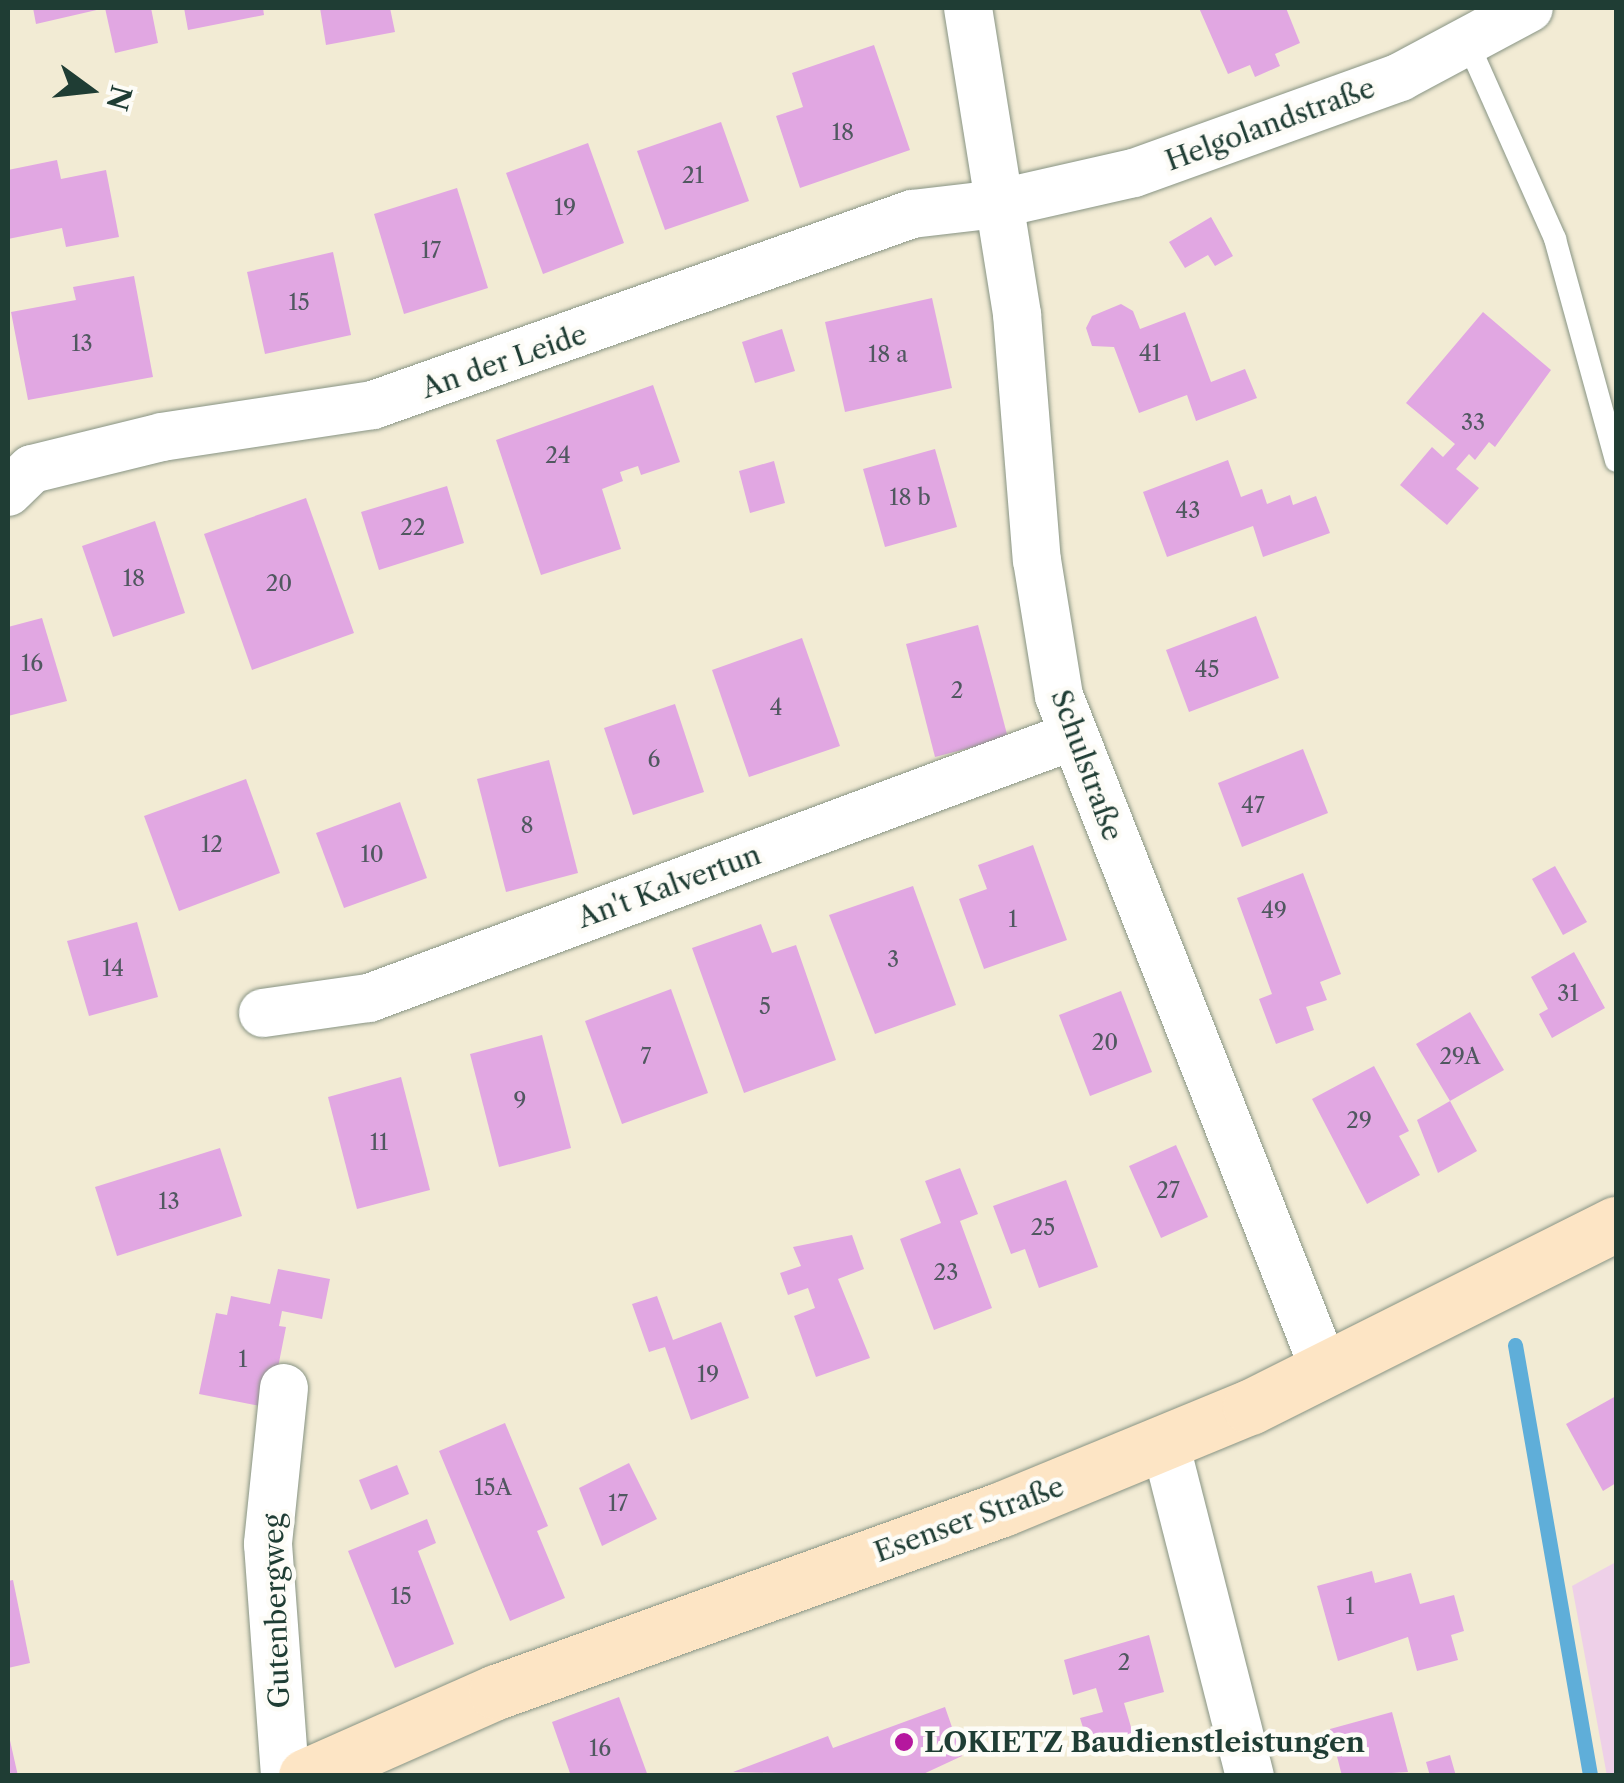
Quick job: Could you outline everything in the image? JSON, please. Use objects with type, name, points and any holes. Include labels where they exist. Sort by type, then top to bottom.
[{"type":"street","name":"Schulstraße","points":[[968,8],[1016,314],[1044,613],[1070,736],[1324,1368]]},
{"type":"street","name":"Helgolandstraße","points":[[997,204],[1216,146],[1400,77],[1529,8]]},
{"type":"street","name":"An der Leide","points":[[8,492],[32,469],[162,437],[373,406],[912,214],[997,204]]},
{"type":"street","name":"An't Kalvertun","points":[[263,1013],[369,998],[1070,736]]},
{"type":"street","name":"Esenser Straße","points":[[306,1776],[496,1692],[1002,1509],[1165,1443],[1616,1224]]},
{"type":"street","name":"Gutenbergweg","points":[[284,1388],[268,1544],[285,1776]]},
{"type":"street","points":[[1165,1443],[1250,1776]]},
{"type":"lane","points":[[1466,41],[1556,239],[1616,461]]},
{"type":"shaded area","points":[[1616,1562],[1616,1775],[1607,1776],[1572,1586]]},
{"type":"building","points":[[33,8],[101,8],[101,9],[36,24]]},
{"type":"building","points":[[105,8],[151,8],[158,43],[115,53]]},
{"type":"building","points":[[184,8],[263,8],[264,15],[188,30]]},
{"type":"building","points":[[320,8],[390,8],[395,32],[326,45]]},
{"type":"building","points":[[1199,8],[1286,8],[1300,43],[1275,54],[1280,66],[1255,77],[1250,65],[1228,74]]},
{"type":"building","points":[[874,45],[910,150],[800,188],[776,116],[803,107],[792,73]]},
{"type":"building","points":[[721,122],[749,201],[665,230],[637,151]]},
{"type":"building","points":[[588,143],[624,243],[543,274],[506,173]]},
{"type":"building","points":[[57,160],[61,179],[106,170],[119,237],[66,247],[62,228],[8,239],[8,170]]},
{"type":"building","points":[[457,188],[488,288],[404,314],[374,214]]},
{"type":"building","points":[[1211,217],[1233,256],[1215,266],[1208,255],[1185,268],[1169,242]]},
{"type":"building","points":[[333,252],[351,335],[265,354],[247,272]]},
{"type":"building","points":[[134,276],[153,377],[28,400],[11,312],[76,300],[73,287]]},
{"type":"building","points":[[932,298],[952,388],[845,412],[825,322]]},
{"type":"building","points":[[1121,304],[1133,311],[1140,329],[1185,312],[1211,382],[1245,369],[1257,398],[1196,421],[1187,395],[1139,413],[1114,347],[1092,346],[1086,328],[1092,316]]},
{"type":"building","points":[[1483,312],[1551,370],[1495,447],[1489,442],[1475,460],[1469,454],[1456,469],[1479,488],[1447,525],[1400,485],[1432,447],[1443,457],[1455,444],[1406,403]]},
{"type":"building","points":[[782,329],[795,371],[755,383],[742,342]]},
{"type":"building","points":[[653,385],[680,462],[641,475],[638,466],[620,472],[623,481],[602,489],[621,549],[541,575],[496,440]]},
{"type":"building","points":[[935,449],[957,527],[885,547],[863,469]]},
{"type":"building","points":[[1228,460],[1241,497],[1262,489],[1267,504],[1290,495],[1293,505],[1316,496],[1330,533],[1263,557],[1253,526],[1167,557],[1143,492]]},
{"type":"building","points":[[774,461],[785,503],[750,513],[739,471]]},
{"type":"building","points":[[447,486],[464,543],[379,570],[361,512]]},
{"type":"building","points":[[306,498],[354,633],[252,670],[204,534]]},
{"type":"building","points":[[155,521],[185,613],[113,637],[82,546]]},
{"type":"building","points":[[1256,616],[1279,678],[1189,712],[1166,650]]},
{"type":"building","points":[[42,618],[67,701],[8,716],[8,627]]},
{"type":"building","points":[[978,625],[1008,738],[935,757],[906,644]]},
{"type":"building","points":[[802,638],[840,746],[749,777],[712,670]]},
{"type":"building","points":[[675,704],[704,792],[633,815],[604,728]]},
{"type":"building","points":[[1303,749],[1328,813],[1242,847],[1218,783]]},
{"type":"building","points":[[549,760],[578,873],[506,892],[477,779]]},
{"type":"building","points":[[246,779],[280,873],[179,911],[144,816]]},
{"type":"building","points":[[400,802],[427,878],[344,908],[316,833]]},
{"type":"building","points":[[1033,845],[1067,940],[984,969],[959,899],[987,889],[978,865]]},
{"type":"building","points":[[1555,866],[1587,922],[1563,935],[1532,879]]},
{"type":"building","points":[[1303,873],[1341,974],[1320,982],[1327,1000],[1306,1007],[1314,1030],[1276,1044],[1259,999],[1272,994],[1237,898]]},
{"type":"building","points":[[913,886],[956,1005],[875,1034],[829,915]]},
{"type":"building","points":[[137,922],[158,997],[89,1016],[67,941]]},
{"type":"building","points":[[761,924],[772,953],[796,945],[836,1060],[744,1093],[692,948]]},
{"type":"building","points":[[1574,952],[1605,1008],[1552,1038],[1539,1014],[1548,1009],[1531,977]]},
{"type":"building","points":[[671,989],[708,1093],[622,1124],[585,1021]]},
{"type":"building","points":[[1121,991],[1152,1072],[1090,1096],[1059,1015]]},
{"type":"building","points":[[1470,1012],[1504,1070],[1450,1101],[1416,1044]]},
{"type":"building","points":[[542,1035],[571,1148],[499,1167],[470,1054]]},
{"type":"building","points":[[1374,1066],[1409,1131],[1399,1136],[1420,1175],[1367,1204],[1312,1099]]},
{"type":"building","points":[[401,1077],[430,1190],[357,1209],[328,1097]]},
{"type":"building","points":[[1450,1101],[1477,1151],[1438,1173],[1417,1120]]},
{"type":"building","points":[[1176,1145],[1208,1217],[1161,1238],[1129,1166]]},
{"type":"building","points":[[220,1148],[242,1216],[117,1256],[95,1187]]},
{"type":"building","points":[[960,1168],[978,1214],[960,1221],[992,1308],[934,1330],[900,1239],[941,1223],[925,1181]]},
{"type":"building","points":[[1066,1180],[1098,1267],[1039,1288],[1025,1249],[1011,1254],[993,1206]]},
{"type":"building","points":[[852,1235],[864,1269],[838,1279],[870,1358],[816,1377],[794,1316],[815,1308],[808,1288],[788,1295],[780,1273],[801,1266],[793,1247]]},
{"type":"building","points":[[278,1269],[330,1279],[322,1319],[282,1311],[279,1326],[286,1327],[270,1408],[199,1394],[216,1313],[227,1315],[231,1296],[270,1304]]},
{"type":"building","points":[[657,1296],[673,1340],[721,1322],[749,1398],[691,1420],[665,1347],[649,1352],[632,1304]]},
{"type":"building","points":[[1616,1396],[1616,1483],[1603,1491],[1566,1424]]},
{"type":"building","points":[[505,1423],[548,1526],[537,1531],[565,1598],[510,1621],[439,1451]]},
{"type":"building","points":[[629,1463],[657,1519],[602,1546],[579,1488]]},
{"type":"building","points":[[397,1465],[409,1494],[371,1510],[359,1480]]},
{"type":"building","points":[[427,1519],[436,1543],[418,1551],[454,1644],[395,1668],[348,1551]]},
{"type":"building","points":[[1372,1571],[1375,1583],[1411,1573],[1420,1604],[1454,1595],[1464,1631],[1451,1635],[1458,1660],[1417,1671],[1408,1637],[1338,1661],[1317,1586]]},
{"type":"building","points":[[13,1580],[30,1663],[8,1668],[8,1581]]},
{"type":"building","points":[[1149,1635],[1164,1692],[1124,1703],[1133,1734],[1089,1747],[1080,1718],[1103,1712],[1096,1688],[1073,1695],[1064,1660]]},
{"type":"building","points":[[619,1697],[648,1776],[571,1776],[552,1722]]},
{"type":"building","name":"LOKIETZ Baudienstleistungen","points":[[945,1707],[962,1756],[919,1776],[733,1772],[828,1736],[833,1748]]},
{"type":"building","points":[[1392,1712],[1408,1772],[1342,1776],[1330,1729]]},
{"type":"building","points":[[9,1736],[18,1776],[8,1776]]},
{"type":"building","points":[[1450,1755],[1456,1776],[1430,1776],[1426,1762]]},
{"type":"waterway","points":[[1515,1345],[1590,1776]]},
{"type":"place","name":"LOKIETZ Baudienstleistungen","points":[[904,1742]]}]
